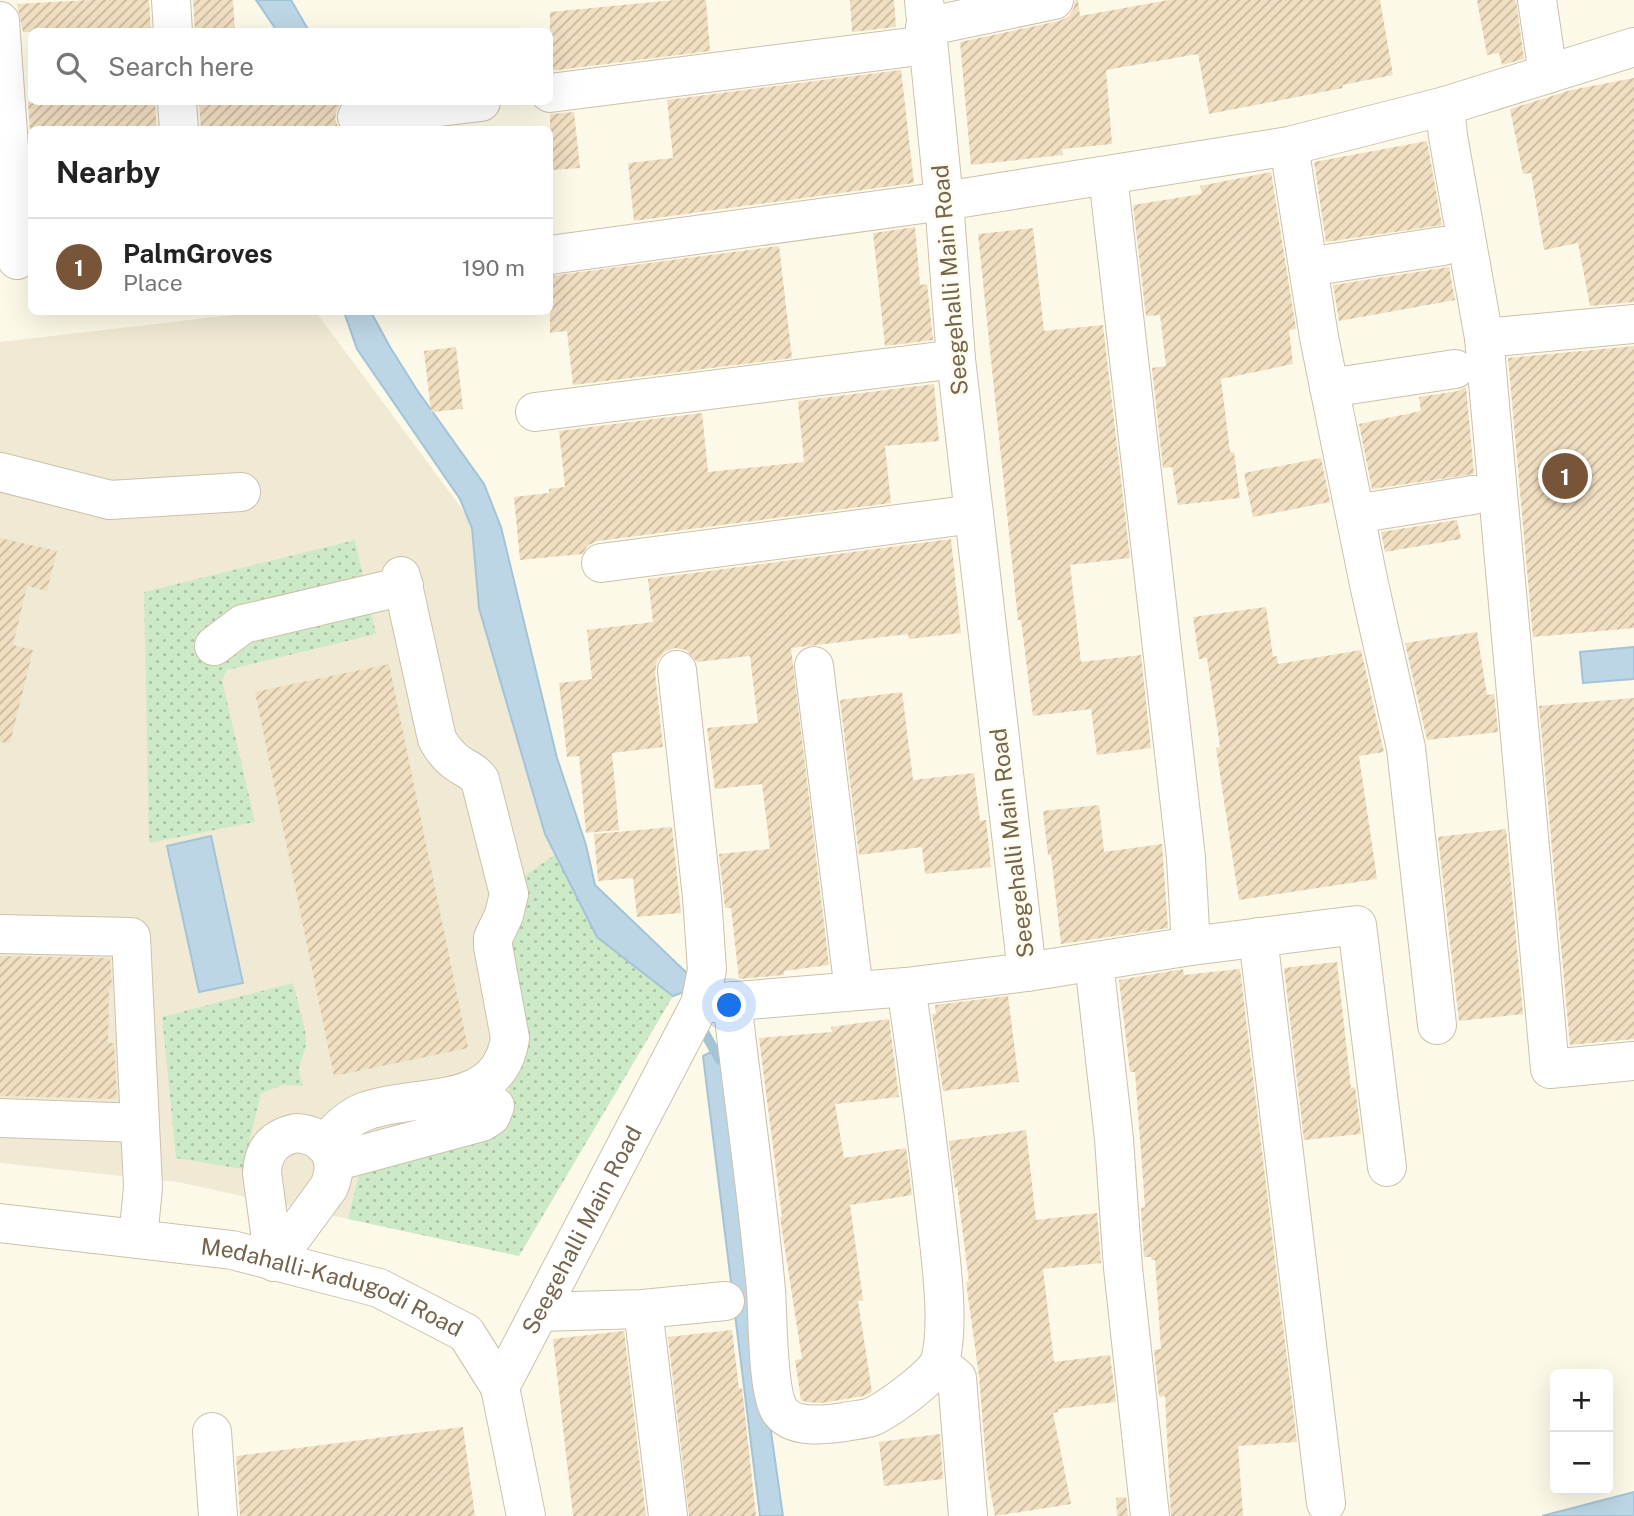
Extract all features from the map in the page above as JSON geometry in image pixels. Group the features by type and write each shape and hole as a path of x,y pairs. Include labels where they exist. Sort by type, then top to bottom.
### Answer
{"street":[{"path":"171,0 173,28"},
{"path":"553,92 1054,0"},
{"path":"1537,0 1548,74"},
{"path":"0,21 17,260"},
{"name":"Seegehalli Main Road","path":"500,1387 539,1312 716,1002 906,987 1027,972 956,359 944,201 925,24"},
{"path":"553,255 944,201 1289,146 1445,106 1634,47"},
{"path":"177,105 179,126"},
{"path":"357,117 456,105"},
{"path":"1445,106 1450,149 1484,338 1550,1069 1634,1061"},
{"path":"1289,146 1329,388 1406,748 1437,1025"},
{"path":"1108,176 1186,858 1191,946"},
{"path":"1308,267 1443,246"},
{"path":"1484,338 1634,324"},
{"path":"535,412 956,359"},
{"path":"1329,388 1455,369"},
{"path":"0,472 110,500 241,492"},
{"path":"1354,514 1473,495"},
{"path":"601,562 974,514"},
{"path":"214,646 243,625 402,581 437,739 449,756 476,773 480,779 507,883 507,904 493,938 510,1027 508,1053 499,1068 472,1091 368,1110 342,1125 329,1153"},
{"path":"814,666 854,991"},
{"path":"677,670 702,897 707,970 755,1189 773,1389 780,1411 800,1424 836,1423 870,1417 897,1402 939,1363 944,1323 942,1270 919,1072 906,987"},
{"path":"1027,972 1191,946 1357,925 1387,1167"},
{"path":"0,934 131,937 143,1187 138,1239"},
{"path":"1258,937 1326,1503"},
{"path":"1094,962 1150,1516"},
{"path":"329,1153 482,1122 492,1116 495,1106"},
{"path":"0,1118 140,1123"},
{"path":"308,1134 329,1153 334,1175 329,1187 274,1262 262,1173 267,1150 285,1135 308,1134"},
{"name":"Medahalli-Kadugodi Road","path":"0,1223 232,1251 379,1289 466,1333 500,1387 526,1516"},
{"path":"539,1312 643,1309 725,1301"},
{"path":"643,1309 668,1516"},
{"path":"939,1363 957,1378 968,1516"},
{"path":"212,1432 219,1516"}],"shaded area":[{"path":"233,315 318,315 465,513 472,528 479,608 545,834 597,937 673,996 519,1256 178,1182 0,1163 0,342"}],"green space":[{"path":"355,540 376,634 227,670 222,680 255,822 149,843 144,592"},
{"path":"556,854 597,937 673,996 519,1256 348,1219 362,1163 509,1099 509,1088 520,1071 527,1040 509,946 520,879"},
{"path":"293,983 306,1038 299,1072 304,1086 283,1085 261,1093 243,1169 176,1158 162,1017"}],"water":[{"path":"256,0 291,0 307,28 275,28"},
{"path":"345,315 373,315 417,390 484,484 501,527 557,758 586,845 595,885 690,976 695,988 673,996 597,937 545,834 479,608 472,528 460,499 357,349"},
{"path":"1634,647 1634,679 1583,683 1580,652"},
{"path":"211,836 243,983 199,992 167,846"},
{"path":"732,1041 768,1411 783,1516 760,1516 703,1056"},
{"path":"1634,1492 1634,1516 1542,1516"}],"building":[{"path":"149,0 151,28 28,28 28,32 23,32 17,4"},
{"path":"193,0 233,0 235,28 195,28"},
{"path":"675,0 706,0 710,51 553,71 553,28 550,28 550,12"},
{"path":"850,0 894,0 896,27 852,32"},
{"path":"1075,0 1078,0 1080,16 1169,0 1380,0 1393,75 1342,85 1343,88 1209,114 1198,54 1106,70 1112,144 1062,149 1063,155 971,165 960,42 1059,21 1069,16"},
{"path":"1477,0 1516,0 1524,59 1502,65 1499,53 1487,55"},
{"path":"901,70 914,183 634,221 628,163 673,158 667,100"},
{"path":"1634,78 1634,302 1590,306 1578,243 1544,250 1531,173 1523,174 1510,109 1571,90"},
{"path":"28,105 155,105 157,126 30,126"},
{"path":"199,105 340,105 335,119 338,126 201,126"},
{"path":"574,112 580,168 553,170 553,126 550,126 550,114"},
{"path":"1427,141 1442,225 1326,242 1314,162"},
{"path":"1271,172 1296,329 1289,330 1293,364 1221,379 1230,452 1234,452 1240,498 1178,505 1172,467 1163,468 1152,368 1166,366 1160,315 1146,316 1133,205 1202,194 1200,186"},
{"path":"915,227 920,285 927,284 933,340 885,346 873,233"},
{"path":"1033,228 1044,331 1103,325 1130,558 1070,565 1081,662 1141,655 1151,748 1097,755 1091,709 1033,716 1021,620 1018,620 978,234"},
{"path":"779,246 792,358 573,385 567,331 550,333 553,276"},
{"path":"1449,267 1455,300 1339,321 1333,285"},
{"path":"1634,346 1634,628 1533,637 1508,358"},
{"path":"456,347 463,409 431,412 424,351"},
{"path":"934,384 939,441 885,446 891,503 598,541 588,545 582,554 520,560 514,497 549,493 549,489 565,487 559,431 702,413 708,472 804,462 798,401"},
{"path":"1466,387 1474,474 1372,489 1359,424 1421,411 1419,397 1458,391"},
{"path":"1321,458 1330,502 1253,517 1244,473"},
{"path":"1457,520 1461,539 1385,552 1381,532"},
{"path":"0,538 57,551 47,591 27,586 13,645 33,650 10,743 0,742"},
{"path":"951,539 961,633 909,639 908,634 791,648 829,965 784,971 784,975 739,979 731,908 725,908 719,854 770,849 762,784 715,789 707,728 758,723 750,656 697,662 686,650 675,648 665,652 657,661 655,672 663,747 612,753 619,830 586,833 579,756 567,757 559,683 592,679 587,630 653,622 648,579"},
{"path":"1266,607 1273,657 1277,656 1278,664 1361,650 1384,752 1359,756 1377,879 1239,900 1216,748 1220,747 1207,658 1199,659 1193,617"},
{"path":"1477,632 1487,695 1494,694 1498,732 1427,740 1405,643"},
{"path":"389,664 468,1048 334,1076 255,692"},
{"path":"902,692 913,780 974,773 980,821 986,820 991,867 925,874 922,847 859,855 840,700"},
{"path":"1634,698 1634,1039 1570,1045 1539,706"},
{"path":"1099,805 1104,852 1162,844 1168,928 1061,944 1043,811"},
{"path":"672,827 681,913 637,917 633,878 598,881 594,834"},
{"path":"1506,829 1523,1014 1459,1021 1438,837"},
{"path":"0,956 110,958 112,988 109,987 108,1043 114,1043 117,1099 0,1096"},
{"path":"1337,962 1351,1088 1355,1087 1361,1134 1304,1140 1284,968"},
{"path":"1183,969 1184,975 1240,969 1297,1442 1238,1446 1243,1516 1171,1516 1165,1396 1159,1397 1154,1350 1161,1349 1155,1260 1144,1257 1141,1208 1145,1207 1135,1072 1130,1072 1119,980"},
{"path":"1008,996 1019,1082 943,1091 932,1014 936,1014 935,1005"},
{"path":"889,1019 899,1097 835,1104 844,1158 906,1148 912,1195 850,1205 863,1300 858,1301 872,1392 864,1396 821,1403 806,1402 801,1400 795,1360 802,1359 780,1217 759,1038 832,1032 831,1027"},
{"path":"1026,1130 1036,1220 1097,1213 1101,1263 1043,1269 1054,1362 1110,1355 1116,1402 1058,1409 1058,1412 1053,1413 1071,1504 995,1516 987,1473 979,1376 966,1282 969,1282 949,1141"},
{"path":"732,1330 739,1389 742,1388 756,1516 689,1516 668,1337"},
{"path":"624,1331 646,1516 573,1516 553,1339"},
{"path":"463,1427 475,1516 240,1516 236,1456"},
{"path":"940,1434 943,1479 884,1486 879,1442"},
{"path":"1126,1497 1128,1516 1117,1516 1116,1498"}],"waterway":[{"path":"699,1023 720,1060"}],"place":[{"name":"PalmGroves","path":"1565,476"}]}
